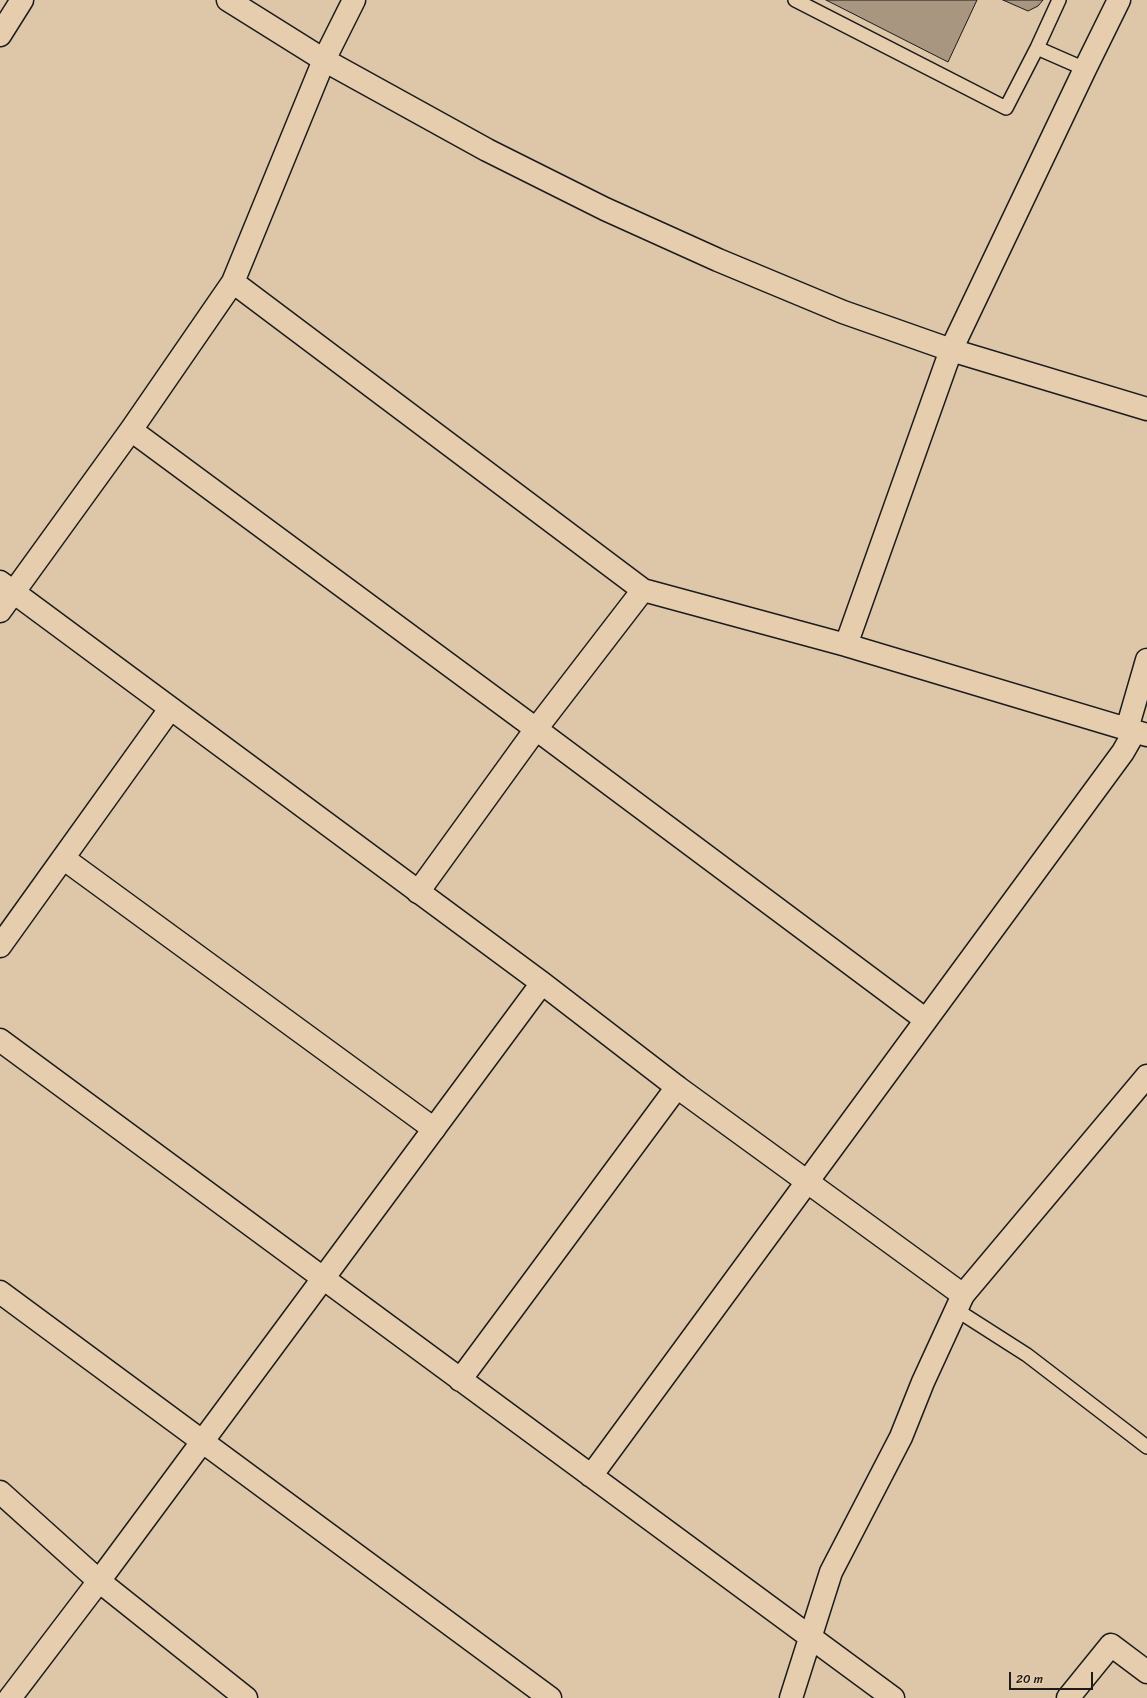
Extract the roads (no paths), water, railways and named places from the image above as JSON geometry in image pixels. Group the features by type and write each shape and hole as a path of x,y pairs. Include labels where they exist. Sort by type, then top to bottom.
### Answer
{"street":[{"path":"0,35 22,0"},
{"path":"228,0 324,60 488,150 605,209 718,260 843,312 950,350 1147,409"},
{"path":"0,611 7,588 131,430 233,282 324,60 354,0"},
{"path":"846,645 950,350 1119,0"},
{"path":"233,282 644,590 846,645 1136,732"},
{"path":"131,430 536,729 926,1020"},
{"path":"7,588 542,983 677,1087 808,1182 959,1302"},
{"path":"418,892 536,729 644,590"},
{"path":"591,1476 1123,752 1136,732 1147,660"},
{"path":"0,946 170,709"},
{"path":"63,858 434,1129"},
{"path":"10,1698 99,1581 542,983"},
{"path":"0,1040 892,1698"},
{"path":"791,1698 809,1637 831,1572 901,1437 959,1302 1147,1076"},
{"path":"460,1380 677,1087"},
{"path":"0,1292 550,1698"},
{"path":"0,1492 99,1581 246,1698"},
{"path":"1068,1698 1111,1644 1147,1672"}],"lane":[{"path":"795,0 1006,108 1037,48 1059,0"},
{"path":"1037,48 1085,69"},
{"path":"959,1302 1147,1447"}]}
